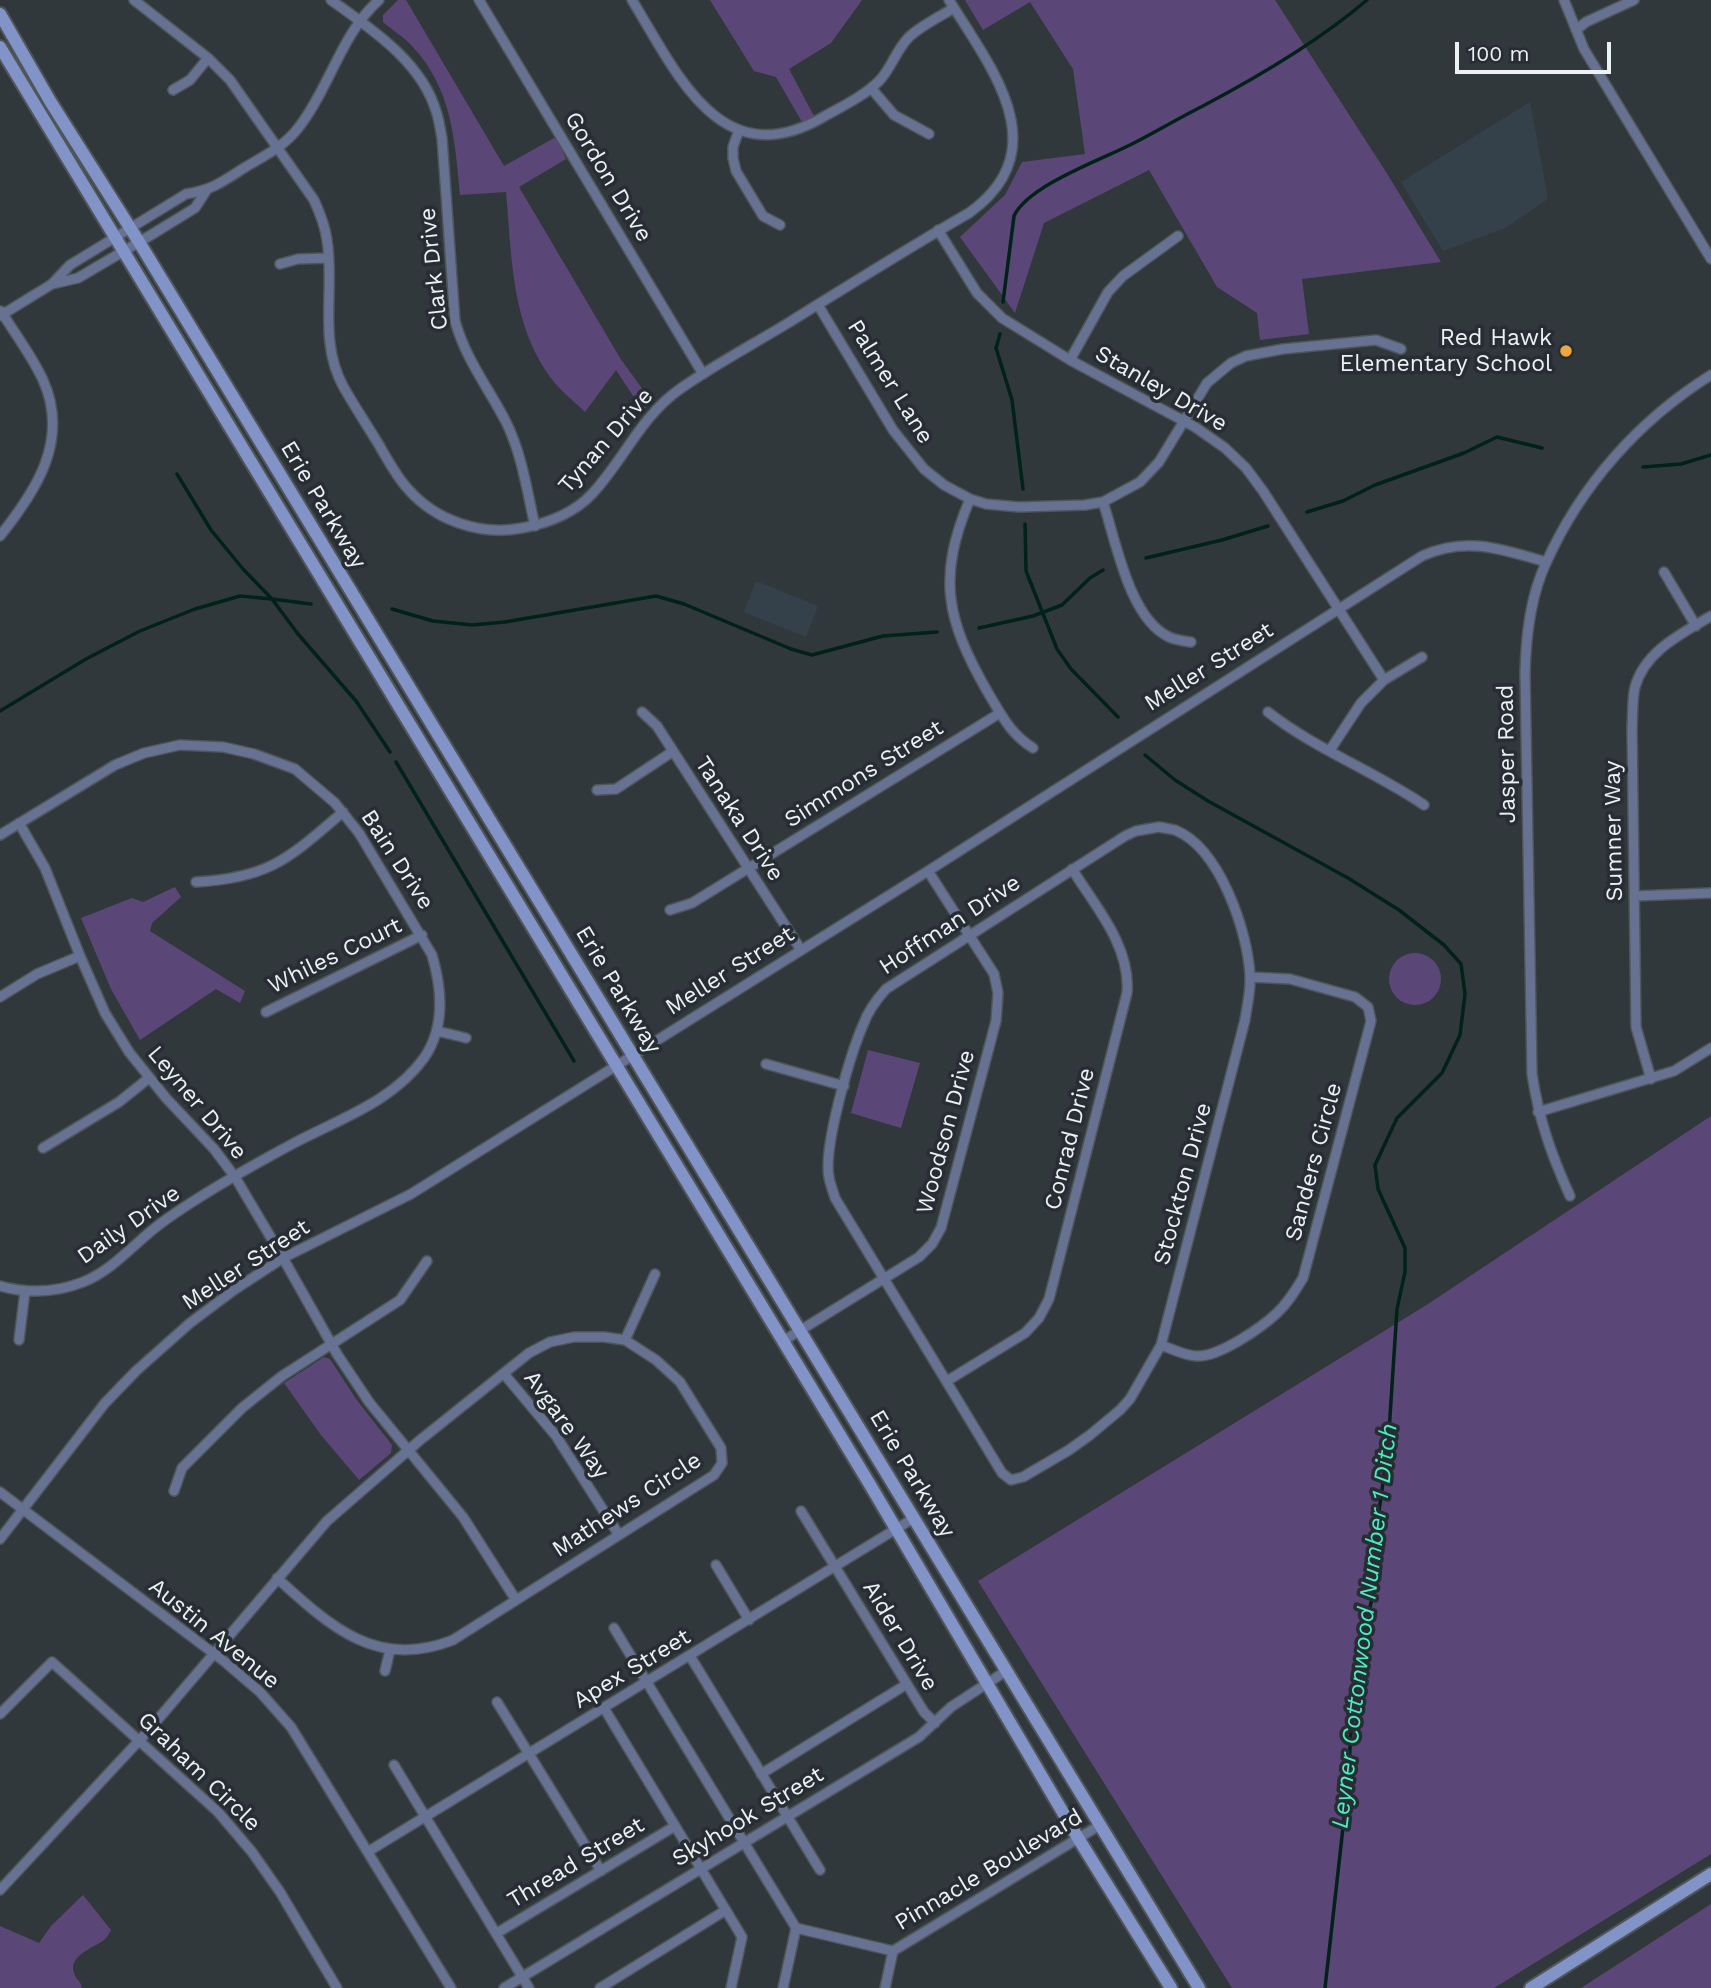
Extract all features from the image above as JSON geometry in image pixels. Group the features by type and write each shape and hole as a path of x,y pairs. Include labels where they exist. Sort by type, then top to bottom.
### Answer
{"main road":[{"name":"Erie Parkway","path":"0,14 50,101 139,242 1199,1988"},
{"name":"Erie Parkway","path":"0,47 1171,1988"},
{"path":"1531,1988 1711,1874"}],"street":[{"name":"Tynan Drive","path":"134,0 208,58 230,80 314,200 323,220 328,242 328,330 338,372 342,384 407,488 443,517 487,530 515,530 535,526 559,519 575,509 592,495 668,398 703,374 969,213 992,193 1004,175 1012,154 1014,132 1010,111 1003,90 951,4"},
{"name":"Clark Drive","path":"331,0 411,65 436,109 442,138 455,321 462,345 506,422 517,448 535,526"},
{"path":"52,284 70,265 186,194 206,191 279,147 298,129 339,54 379,0"},
{"name":"Gordon Drive","path":"479,0 703,374"},
{"path":"632,0 687,90 708,113 738,130 779,135 812,124 871,88 887,71 908,38 951,4"},
{"path":"1564,0 1584,49 1711,259"},
{"path":"1576,30 1586,22 1634,0"},
{"path":"173,90 190,80 208,58"},
{"path":"871,88 894,116 929,134"},
{"path":"738,130 733,147 736,171 763,216 780,225"},
{"path":"0,536 27,502 40,478 48,454 52,416 43,381 1,313 52,284 78,278 124,251 195,208 206,191"},
{"name":"Stanley Drive","path":"939,230 977,293 990,308 1016,328 1070,360 1184,421 1225,448 1246,468 1384,680"},
{"path":"1070,360 1108,292 1123,276 1178,236"},
{"path":"280,264 298,259 328,258"},
{"name":"Palmer Lane","path":"818,305 908,452 934,477 970,499 986,504 1019,507 1103,502 1140,482 1159,463 1207,383 1231,363 1246,356 1283,349 1376,340 1401,349"},
{"name":"Jasper Road","path":"1570,1196 1552,1156 1538,1112 1532,1074 1525,643 1546,562 1592,484 1621,448 1661,409 1711,375"},
{"path":"970,499 958,527 951,555 952,611 965,652 1000,713 1017,738 1033,748"},
{"path":"1103,502 1131,590 1140,608 1152,623 1169,637 1191,642"},
{"name":"Meller Street","path":"0,1539 105,1403 136,1371 190,1323 234,1290 284,1258 411,1194 928,871 1403,567 1439,548 1459,545 1498,548 1546,562"},
{"path":"1664,572 1696,626"},
{"name":"Sumner Way","path":"1651,1079 1636,1027 1632,727 1635,687 1647,661 1665,645 1711,616"},
{"path":"1330,750 1350,717 1384,680 1422,657"},
{"name":"Tanaka Drive","path":"642,712 657,726 801,950"},
{"path":"1268,712 1287,727 1402,790 1424,805"},
{"name":"Simmons Street","path":"670,910 691,903 1000,713"},
{"name":"Bain Drive","path":"19,823 115,765 144,753 180,745 223,747 281,762 318,786 343,812 359,833 422,935 438,974 440,993 437,1031 425,1056 409,1077 389,1094 234,1177"},
{"path":"597,790 616,789 672,752"},
{"path":"196,882 247,875 273,866 300,850 343,812"},
{"path":"0,835 19,823"},
{"name":"Leyner Drive","path":"19,823 45,868 105,1013 129,1052 214,1149 234,1177 284,1258 331,1344 369,1402 463,1517 516,1600"},
{"name":"Hoffman Drive","path":"1011,1480 1002,1473 835,1198 828,1176 828,1153 844,1086 862,1026 872,1006 886,989 969,934 1136,831 1159,827 1175,831 1191,840"},
{"name":"Stockton Drive","path":"1011,1480 1023,1477 1098,1430 1130,1399 1161,1345 1245,1020 1250,977 1236,909 1211,862 1191,840"},
{"name":"Conrad Drive","path":"947,1381 1025,1333 1039,1318 1049,1299 1127,993 1126,966 1119,945 1072,869"},
{"name":"Woodson Drive","path":"783,1341 919,1257 932,1244 941,1228 996,1021 998,993 993,974 928,871"},
{"path":"1635,896 1711,892"},
{"name":"Whiles Court","path":"267,1012 422,935"},
{"path":"0,997 37,974 80,956"},
{"name":"Sanders Circle","path":"1161,1345 1194,1356 1220,1351 1265,1323 1292,1297 1303,1279 1371,1021 1368,1007 1355,997 1290,979 1250,977"},
{"path":"437,1031 466,1038"},
{"path":"1538,1112 1674,1071 1711,1048"},
{"path":"766,1064 844,1086"},
{"path":"43,1148 119,1102 149,1078"},
{"name":"Daily Drive","path":"0,1286 45,1292 64,1289 87,1280 111,1265 164,1221 234,1177"},
{"path":"174,1491 182,1468 204,1443 242,1408 282,1376 378,1317 400,1300 427,1261"},
{"path":"625,1340 655,1274"},
{"path":"19,1340 25,1291"},
{"name":"Mathews Circle","path":"0,1889 141,1740 277,1578 327,1521 409,1450 529,1353 550,1342 574,1338 604,1337 625,1340 656,1360 680,1382 721,1448 722,1463 714,1475 453,1640 435,1647 390,1650 374,1647 338,1630 277,1578"},
{"name":"Avgare Way","path":"504,1374 556,1436 619,1535"},
{"name":"Austin Avenue","path":"0,1492 214,1653 260,1692 291,1727 451,1988"},
{"name":"Aider Drive","path":"801,1511 924,1712 935,1723"},
{"name":"Apex Street","path":"369,1851 914,1518"},
{"path":"716,1565 750,1620"},
{"path":"614,1628 796,1928 783,1988"},
{"path":"385,1671 390,1650"},
{"path":"690,1656 820,1870"},
{"name":"Graham Circle","path":"0,1714 52,1662 218,1812 252,1852 280,1892 335,1987"},
{"name":"Skyhook Street","path":"504,1988 919,1737 951,1707 1006,1671"},
{"path":"761,1773 907,1684"},
{"path":"497,1702 601,1871"},
{"path":"604,1708 742,1937 731,1988"},
{"path":"394,1765 529,1988"},
{"name":"Pinnacle Boulevard","path":"885,1988 893,1951 1100,1825"},
{"name":"Thread Street","path":"497,1933 675,1826"},
{"path":"600,1988 726,1910"},
{"path":"796,1928 893,1951"}],"shaded area":[{"path":"398,0 406,0 504,166 556,137 566,159 519,187 620,358 651,401 643,411 616,370 585,412 554,382 540,361 521,316 516,292 506,192 460,195 453,135 436,79 412,46 383,22 383,15"},
{"path":"710,0 862,0 831,43 789,69 814,116 802,122 776,77 754,71"},
{"path":"965,0 1275,0 1441,262 1302,279 1309,334 1260,340 1257,313 1217,287 1149,170 1044,223 1015,313 960,237 1005,195 1022,162 1085,154 1073,69 1030,2 983,30"},
{"path":"1530,102 1548,199 1505,228 1443,251 1401,182"},
{"path":"756,581 818,606 806,637 744,612"},
{"path":"175,887 181,897 152,923 150,931 245,991 240,1003 216,989 140,1040 111,989 81,918 132,898 143,902"},
{"path":"1415,953 1434,960 1441,979 1434,998 1415,1005 1396,998 1389,979 1396,960"},
{"path":"868,1050 920,1063 901,1128 851,1113"},
{"path":"1711,1116 1711,1854 1494,1988 1232,1988 978,1581 1428,1304"},
{"path":"324,1357 330,1359 356,1399 392,1445 391,1453 359,1480 321,1435 284,1383"},
{"path":"83,1895 111,1930 104,1940 75,1961 74,1973 82,1988 0,1988 0,1926 39,1943 51,1926"},
{"path":"1711,1904 1711,1988 1581,1988"}],"waterway":[{"name":"Leyner Cottonwood Number 1 Ditch","path":"1003,302 1014,216 1034,194 1266,71 1328,30 1367,0"},
{"name":"Leyner Cottonwood Number 1 Ditch","path":"1000,334 996,348 1012,400 1023,489"},
{"path":"1307,512 1343,501 1375,485 1464,453 1497,437 1542,448"},
{"path":"1643,467 1681,464 1711,455"},
{"path":"177,474 211,530 272,599 311,604"},
{"name":"Leyner Cottonwood Number 1 Ditch","path":"1025,524 1026,571 1057,649 1071,669 1118,717"},
{"path":"1146,558 1268,526"},
{"path":"979,628 1033,616 1062,605 1090,578 1103,570"},
{"path":"0,711 86,659 140,631 195,609 240,596 272,599 298,634 356,701 390,752"},
{"path":"392,609 433,621 472,625 505,622 656,596 684,604 791,649 812,655 883,636 937,632"},
{"name":"Leyner Cottonwood Number 1 Ditch","path":"1145,755 1175,780 1208,801 1348,878 1399,910 1444,945 1461,964 1465,994 1460,1035 1442,1073 1397,1118 1375,1165 1378,1189 1405,1248 1405,1272 1397,1309 1388,1447 1371,1568 1373,1595 1362,1638 1365,1652 1353,1695 1348,1783 1325,1988"},
{"path":"396,762 574,1061"}],"place":[{"name":"Red Hawk Elementary School","path":"1566,351"}]}
